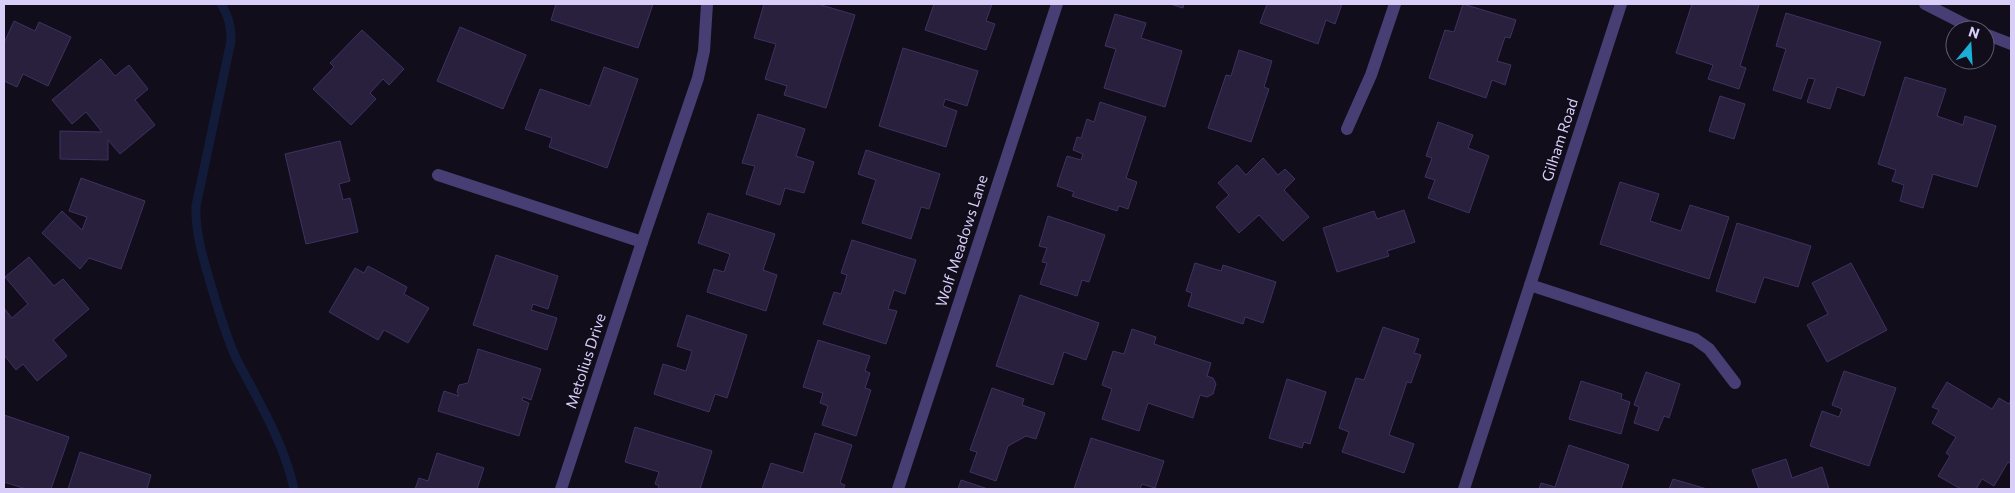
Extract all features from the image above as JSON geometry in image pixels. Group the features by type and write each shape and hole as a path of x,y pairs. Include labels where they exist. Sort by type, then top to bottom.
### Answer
{"street":[{"name":"Metolius Drive","path":"561,489 698,78 704,51 707,4"},
{"name":"Wolf Meadows Lane","path":"898,489 1057,4"},
{"path":"1346,129 1367,87 1395,4"},
{"name":"Gilham Road","path":"1464,489 1621,4"},
{"path":"1925,4 1956,20"},
{"path":"1995,38 2011,44"},
{"path":"438,175 642,242"},
{"path":"1530,285 1695,338 1709,349 1734,383"}],"building":[{"path":"556,4 653,4 638,48 551,20"},
{"path":"764,4 818,4 855,15 826,108 784,95 787,86 765,79 776,44 754,38"},
{"path":"934,4 992,4 986,21 995,24 986,50 925,30"},
{"path":"1170,4 1184,4 1183,8"},
{"path":"1267,4 1342,4 1335,24 1326,20 1318,44 1260,23"},
{"path":"1463,4 1516,20 1510,38 1505,37 1497,61 1511,65 1505,85 1492,80 1486,98 1429,78 1445,30 1454,32"},
{"path":"1692,4 1759,5 1740,66 1746,68 1739,89 1708,79 1713,65 1676,53"},
{"path":"1786,13 1881,42 1864,96 1837,87 1830,109 1807,102 1815,79 1808,78 1801,99 1773,90 1786,49 1776,46"},
{"path":"1115,14 1146,23 1141,38 1182,51 1165,107 1104,88 1116,49 1105,46"},
{"path":"14,21 35,31 39,22 71,37 48,86 23,74 17,87 4,81 4,43"},
{"path":"460,27 526,55 503,109 437,81"},
{"path":"362,30 404,69 389,85 383,79 370,93 376,99 351,125 313,89 334,67 330,63"},
{"path":"903,48 978,71 967,106 945,99 943,106 957,111 946,147 879,126"},
{"path":"1239,50 1272,61 1264,87 1269,89 1251,142 1208,128 1226,75 1231,76"},
{"path":"101,59 115,76 129,65 148,89 135,100 155,125 120,154 108,140 108,160 60,159 60,131 102,132 86,112 72,124 52,100"},
{"path":"604,67 638,79 607,168 549,147 552,138 525,129 540,89 590,106"},
{"path":"1905,77 1946,89 1937,116 1963,125 1965,116 1996,126 1977,187 1933,174 1923,208 1900,201 1904,185 1892,181 1896,170 1878,164"},
{"path":"1720,96 1745,104 1734,139 1709,131"},
{"path":"1100,102 1146,117 1126,178 1137,182 1128,209 1119,206 1117,211 1072,196 1074,192 1057,186 1067,156 1081,160 1083,154 1073,150 1077,137 1081,138 1087,119 1094,122"},
{"path":"758,114 805,129 796,156 814,162 804,193 785,188 780,205 746,194 755,166 742,163"},
{"path":"1438,122 1473,135 1468,148 1489,156 1469,213 1428,198 1435,180 1425,177 1432,158 1426,156"},
{"path":"340,141 350,181 339,184 343,200 350,198 358,232 306,244 285,154"},
{"path":"866,150 940,174 929,209 921,207 911,239 862,223 876,180 858,174"},
{"path":"1263,158 1278,175 1285,169 1295,179 1284,190 1309,217 1283,241 1259,215 1239,233 1216,207 1229,195 1218,183 1237,165 1246,175"},
{"path":"81,178 145,201 121,269 89,258 80,269 42,233 62,211 82,230 87,217 69,211"},
{"path":"1620,182 1659,194 1650,221 1681,231 1690,205 1729,217 1709,279 1600,244"},
{"path":"1404,210 1415,242 1387,251 1389,256 1337,272 1323,228 1374,211 1377,219"},
{"path":"708,213 775,234 763,270 777,275 766,311 707,292 714,269 724,272 730,254 698,243"},
{"path":"1048,216 1105,235 1089,282 1082,280 1077,296 1040,284 1047,263 1042,262 1047,248 1039,246"},
{"path":"1737,223 1811,246 1798,287 1764,277 1755,303 1716,291"},
{"path":"852,240 916,260 905,294 894,290 888,309 897,311 886,344 823,324 834,292 841,294 847,275 841,273"},
{"path":"496,255 558,276 548,309 533,304 531,310 557,318 547,350 473,325"},
{"path":"29,257 54,286 63,279 89,309 53,340 67,356 37,381 23,364 16,370 4,355 4,308 12,318 28,304 5,277"},
{"path":"1195,263 1221,271 1223,265 1276,282 1263,323 1245,317 1243,324 1188,306 1192,293 1186,291"},
{"path":"1851,263 1887,330 1827,362 1807,325 1828,314 1812,283"},
{"path":"368,266 407,287 404,294 429,308 408,343 384,330 378,340 329,312 355,268 364,273"},
{"path":"1020,295 1099,323 1086,360 1064,352 1053,385 996,366"},
{"path":"687,315 747,335 727,398 715,394 709,412 654,394 663,364 686,371 692,351 677,346"},
{"path":"1383,327 1419,339 1414,353 1421,355 1411,383 1407,382 1389,435 1414,444 1404,473 1342,452 1349,432 1339,428 1356,378 1364,380"},
{"path":"1132,329 1156,337 1154,344 1211,363 1207,376 1213,378 1216,384 1213,394 1207,397 1200,395 1193,418 1148,403 1139,431 1102,419 1112,389 1102,385 1113,351 1124,354"},
{"path":"818,340 870,356 865,371 870,373 865,388 871,390 856,436 822,425 828,406 820,403 823,393 803,387"},
{"path":"478,349 541,369 531,400 523,397 522,400 529,403 519,436 438,411 444,391 459,396 457,392 459,385 468,383"},
{"path":"1844,371 1896,388 1869,466 1810,446 1822,411 1839,417 1842,409 1832,405"},
{"path":"1646,372 1680,384 1669,418 1664,416 1658,431 1634,423 1639,407 1634,405"},
{"path":"1287,379 1326,392 1310,444 1304,442 1302,448 1269,438"},
{"path":"1581,381 1622,394 1621,399 1630,402 1621,434 1569,419"},
{"path":"1947,382 1992,409 1999,398 2009,404 2011,400 2011,464 2008,462 1994,486 1982,479 1976,489 1961,489 1938,476 1950,456 1946,453 1956,437 1932,423 1939,410 1932,407"},
{"path":"992,388 1024,399 1022,405 1045,413 1036,439 1026,436 1008,446 996,481 970,472 977,452 970,450"},
{"path":"4,415 69,437 51,489 26,489 4,482"},
{"path":"635,427 712,451 700,489 658,489 659,486 655,484 659,472 625,462"},
{"path":"815,433 852,445 840,483 845,485 843,489 762,489 771,463 803,473"},
{"path":"1091,438 1164,461 1155,488 1142,484 1140,489 1074,489"},
{"path":"1569,445 1629,465 1621,489 1539,489 1541,483 1555,487"},
{"path":"80,452 151,475 147,489 68,489"},
{"path":"437,453 484,468 477,489 415,489 419,478 428,481"},
{"path":"1786,459 1792,478 1822,467 1829,489 1759,489 1752,470"},
{"path":"1673,479 1707,489 1669,489"},
{"path":"961,480 988,489 958,489"}],"waterway":[{"path":"221,4 229,22 231,41 196,206 197,228 204,260 227,335 237,360 262,407 284,455 294,489"}]}
